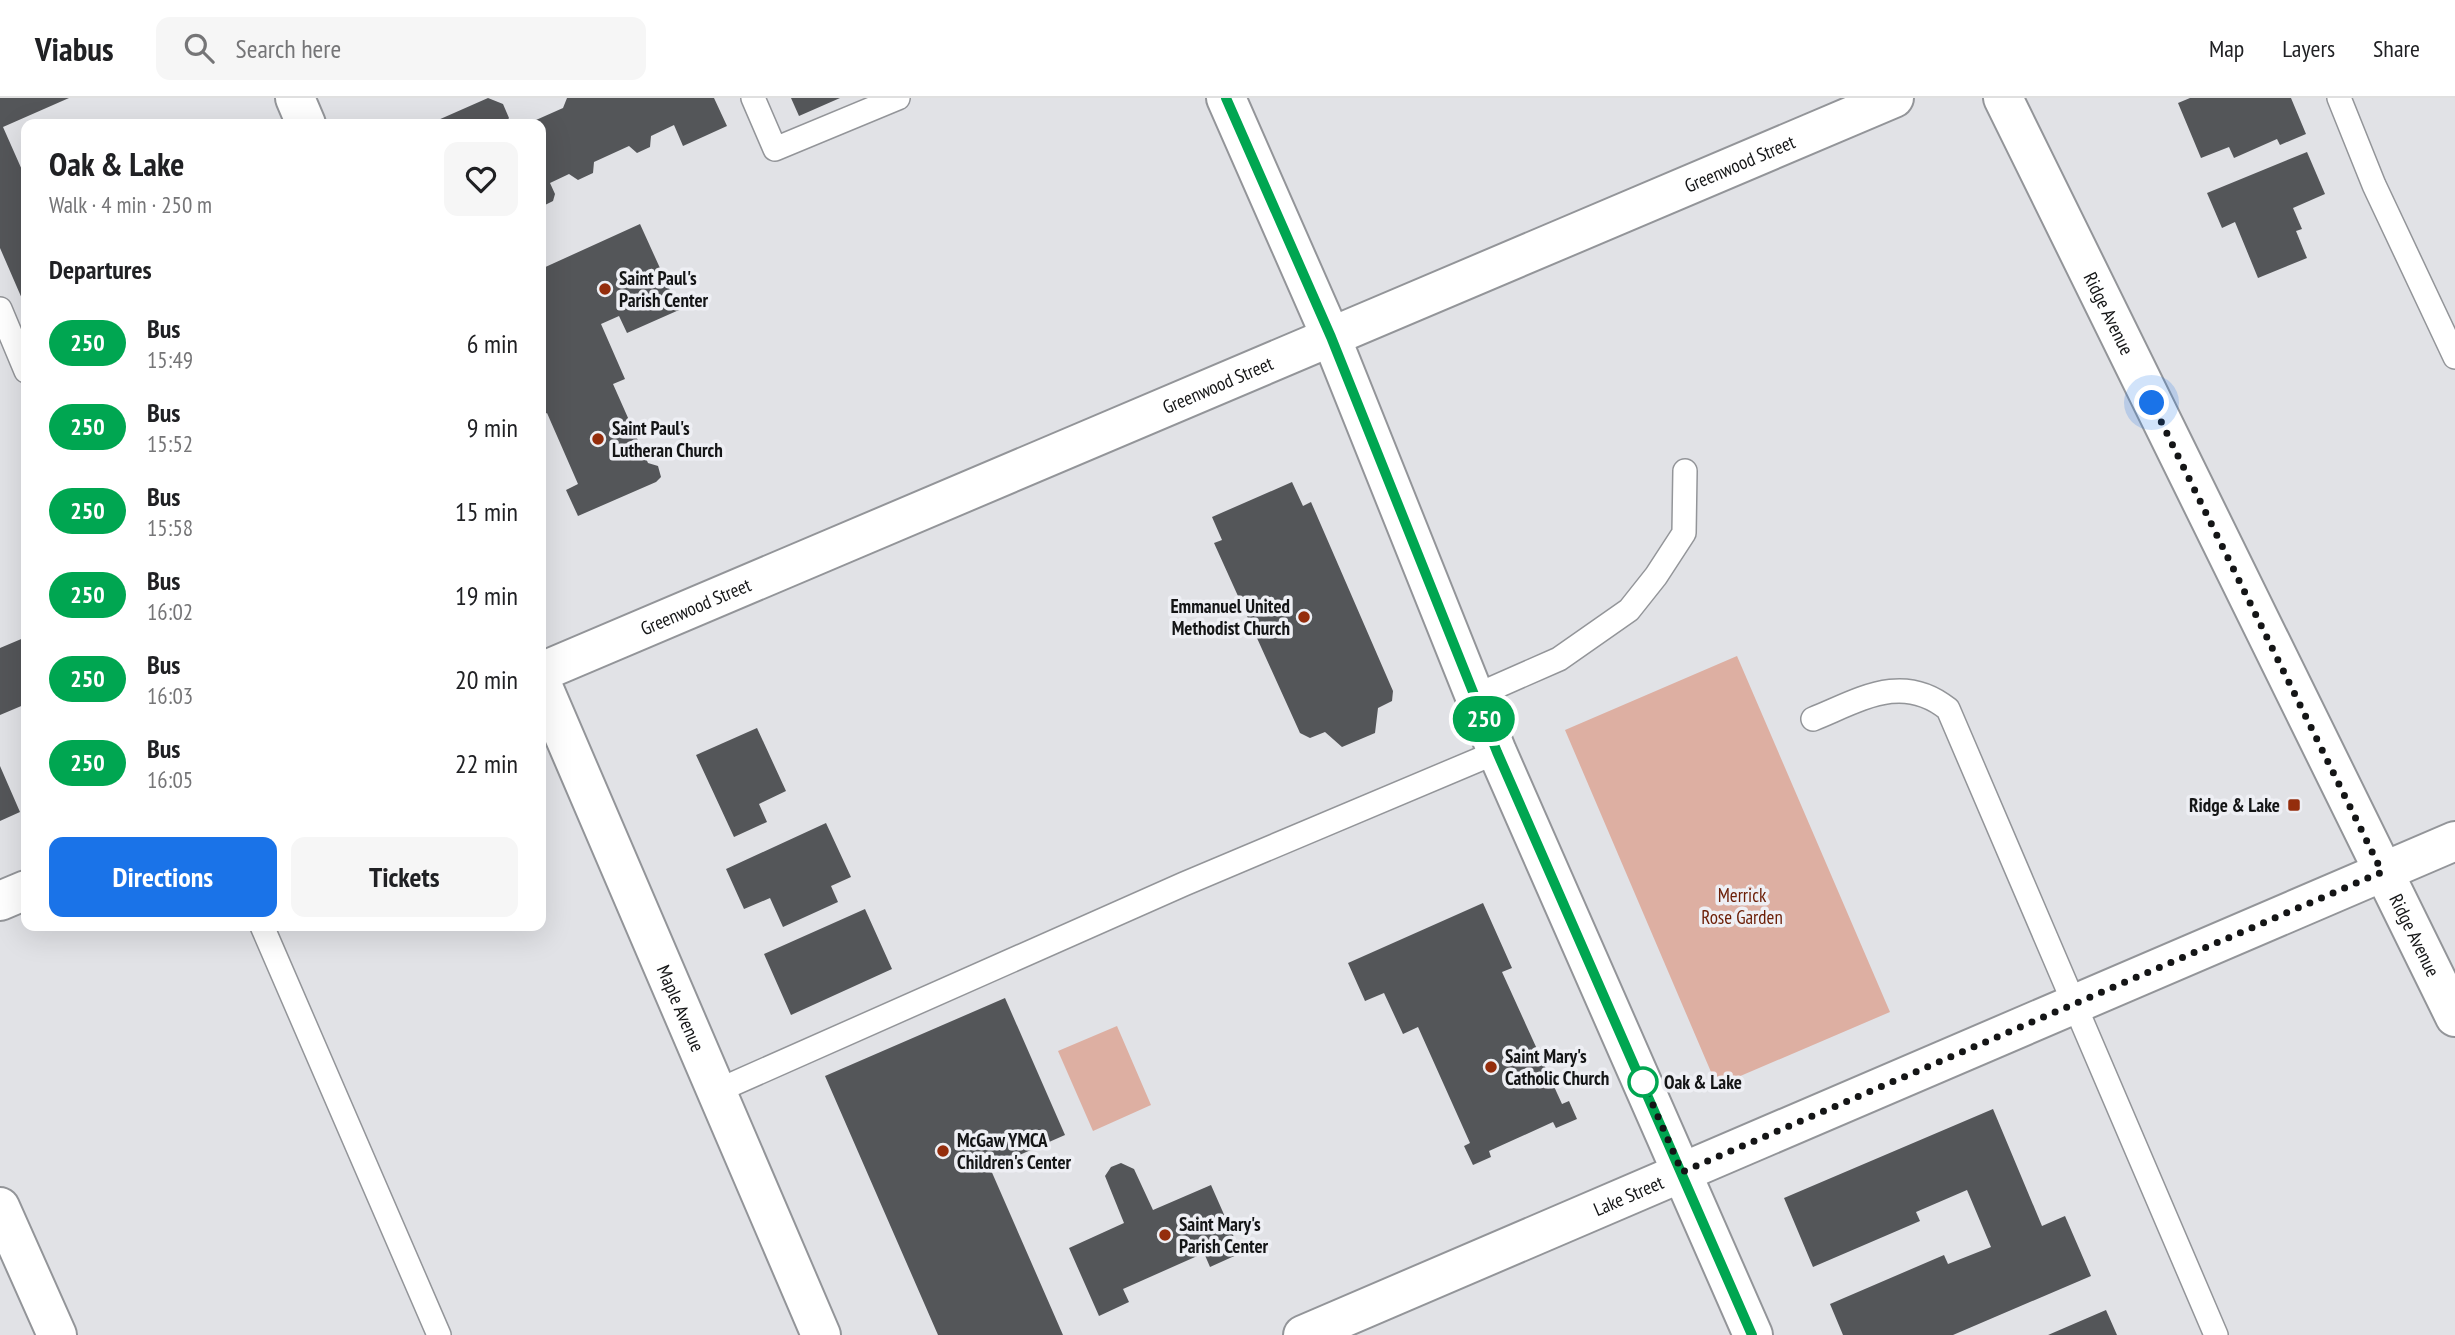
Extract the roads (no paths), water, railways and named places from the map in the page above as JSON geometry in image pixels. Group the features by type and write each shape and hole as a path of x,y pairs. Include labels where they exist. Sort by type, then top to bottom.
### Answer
{"street":[{"path":"295,98 304,119"},
{"path":"1226,98 1331,337 1497,752 1752,1335"},
{"name":"Greenwood Street","path":"546,670 1894,98"},
{"name":"Ridge Avenue","path":"2003,98 2455,1017"},
{"name":"Maple Avenue","path":"546,694 821,1335"},
{"name":"Lake Street","path":"1303,1335 2455,841"},
{"path":"0,901 21,892"},
{"path":"0,1207 57,1335"}],"lane":[{"path":"753,98 775,149 898,98"},
{"path":"2339,98 2374,185 2455,357"},
{"path":"0,309 21,359"},
{"path":"1475,696 1559,659 1629,610 1656,576 1684,533 1685,471"},
{"path":"1812,719 1886,690 1907,690 1926,695 1948,709 2216,1335"},
{"path":"718,1091 1171,890 1497,752"},
{"path":"264,931 439,1335"}],"place":[{"name":"Saint Paul's Parish Center","path":"605,289"},
{"name":"Saint Paul's Lutheran Church","path":"598,439"},
{"name":"Emmanuel United Methodist Church","path":"1304,617"},
{"name":"Ridge & Lake","path":"2294,805"},
{"name":"Saint Mary's Catholic Church","path":"1491,1067"},
{"name":"Oak & Lake","path":"1643,1082"},
{"name":"McGaw YMCA Children's Center","path":"943,1151"},
{"name":"Saint Mary's Parish Center","path":"1165,1235"}],"park label":[{"name":"Merrick Rose Garden","path":"1742,906"}]}
